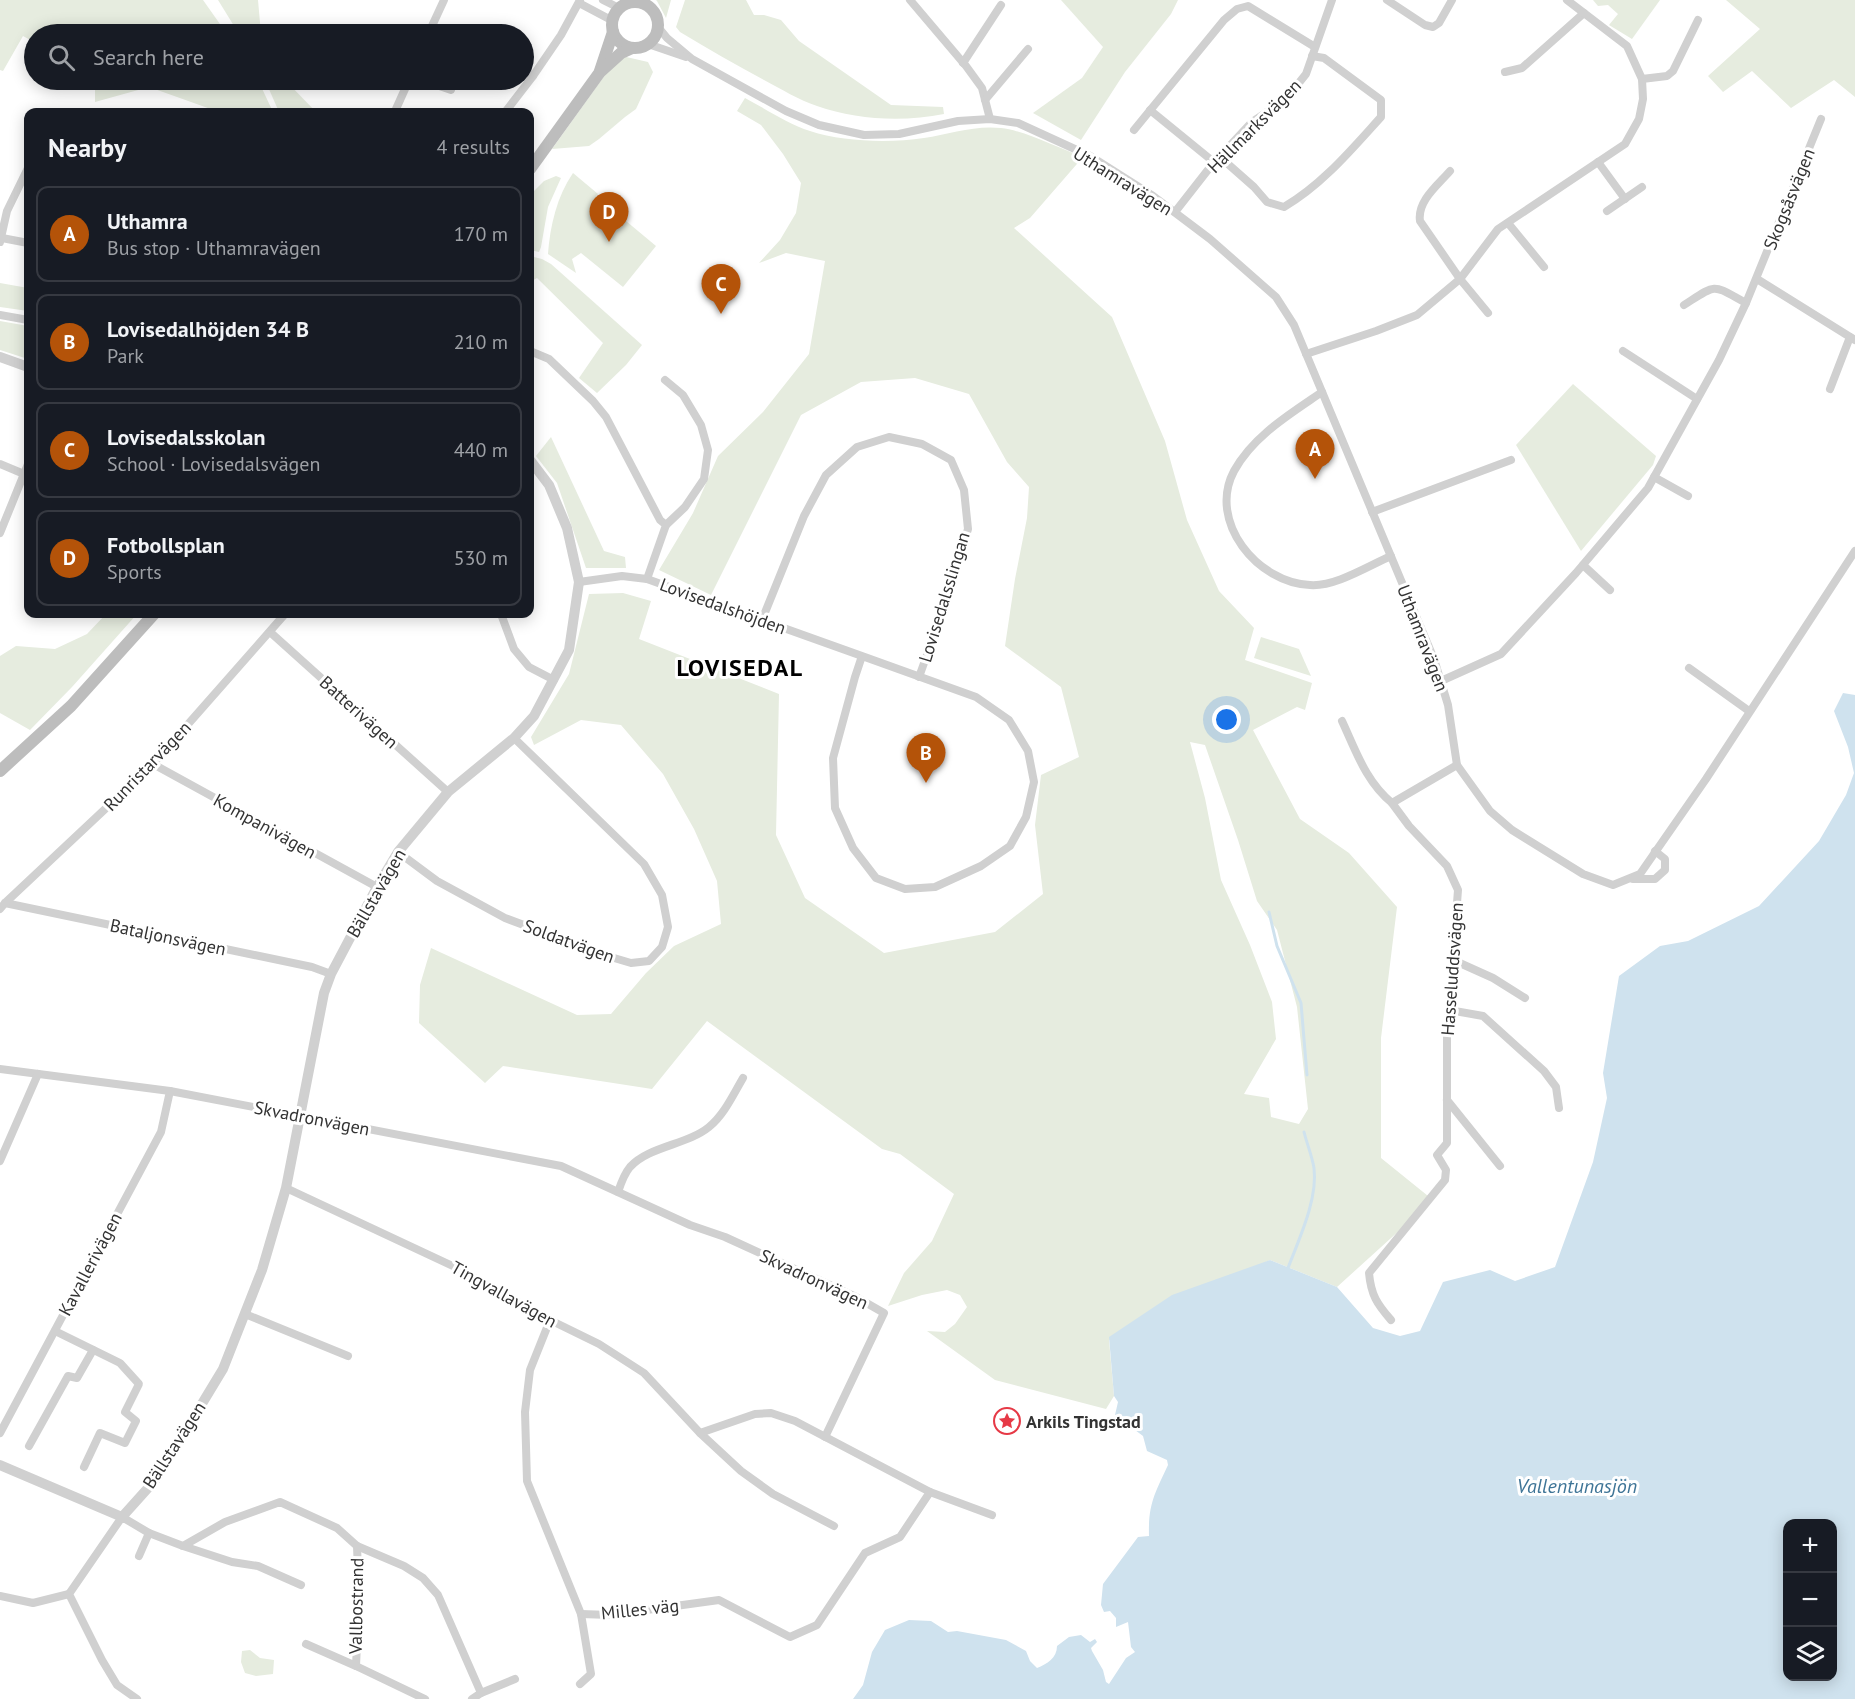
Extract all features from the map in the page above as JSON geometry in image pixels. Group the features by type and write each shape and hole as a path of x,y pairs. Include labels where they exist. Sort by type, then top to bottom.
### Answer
{"main road":[{"path":"534,163 600,72 621,53 648,44 656,34 657,16 652,5 627,3 615,14 600,72"},
{"path":"613,26 621,43 632,48"},
{"path":"0,771 71,706 150,618"}],"street":[{"path":"433,24 444,0"},
{"path":"603,0 627,3"},
{"path":"910,0 982,88 990,119"},
{"name":"Hällmarksvägen","path":"1175,212 1217,160 1252,122 1286,99 1306,74 1332,0"},
{"path":"1387,0 1425,25 1433,27 1439,23 1452,0"},
{"path":"1306,354 1417,315 1460,279 1498,229 1625,144 1639,119 1643,99 1642,79 1627,46 1567,0"},
{"path":"534,75 561,35 579,1 613,26"},
{"path":"963,63 1001,5"},
{"path":"1134,130 1224,20 1237,9 1248,6 1381,100 1381,117 1348,154 1301,196 1284,207 1267,202 1254,187 1150,111"},
{"path":"1505,72 1522,68 1584,13"},
{"path":"1642,79 1667,76 1673,71 1698,20"},
{"name":"Uthamravägen","path":"658,27 667,38 692,59 729,81 819,125 864,135 899,134 958,122 990,119 1017,123 1090,156 1153,196 1210,239 1276,297 1294,325 1434,659 1448,705 1457,765 1490,811 1512,830 1584,874 1613,885 1630,879 1655,879 1665,870 1665,859 1655,851"},
{"name":"Uthamravägen","path":"648,44 692,59"},
{"path":"986,100 1028,49"},
{"path":"396,108 405,90"},
{"path":"508,108 522,90"},
{"name":"Skogsåsvägen","path":"1441,681 1501,654 1648,488 1719,360 1746,303 1821,119"},
{"path":"1598,162 1624,199"},
{"path":"1450,171 1423,203 1419,212 1420,221 1460,279 1488,313"},
{"path":"24,175 4,209 1,240 24,243"},
{"path":"1607,211 1642,187"},
{"path":"1508,223 1544,267"},
{"path":"1757,279 1853,338 1830,389"},
{"path":"1684,305 1710,288 1716,287 1746,303"},
{"path":"0,315 24,319"},
{"path":"1623,351 1697,399"},
{"path":"534,353 549,359 593,401 606,417 660,520 666,525"},
{"path":"0,357 24,366"},
{"path":"647,579 666,525 685,507 704,479 708,450 701,425 683,395 665,380"},
{"path":"1322,392 1285,417 1248,450 1233,473 1226,500 1232,528 1246,552 1263,569 1285,580 1311,586 1335,581 1391,556"},
{"name":"Lovisedalsslingan","path":"762,620 804,516 826,475 857,447 889,437 921,444 951,460 964,490 968,529 945,605 919,676"},
{"path":"1372,512 1511,460"},
{"path":"0,464 24,474 0,533"},
{"name":"Bällstavägen","path":"122,1517 157,1478 224,1369 262,1270 286,1188 324,993 331,974 398,852 448,792 514,738 534,716 569,650 579,582 567,528 549,485 534,465"},
{"path":"1654,477 1688,496"},
{"path":"1630,879 1640,874 1706,779 1855,550"},
{"path":"1582,565 1611,590"},
{"name":"Lovisedalshöjden","path":"579,582 622,576 647,579 919,676 976,697 1009,720 1028,751 1034,782 1026,817 1010,846 981,866 935,887 905,889 876,878 853,848 835,808 833,758 862,656"},
{"name":"Runristarvägen","path":"2,906 153,764 282,618"},
{"path":"502,618 514,649 529,668 554,680"},
{"name":"Batterivägen","path":"270,632 448,792"},
{"path":"1689,668 1749,711"},
{"name":"Hasseluddsvägen","path":"1342,721 1366,773 1379,792 1392,803 1409,826 1447,866 1458,890 1447,1034 1448,1143 1437,1155 1446,1170 1445,1180 1369,1273 1370,1287 1377,1304 1391,1320"},
{"name":"Soldatvägen","path":"398,852 437,881 505,918 604,955 631,963 649,961 662,947 668,927 662,895 644,864 514,738"},
{"name":"Kompanivägen","path":"153,764 377,887"},
{"path":"1392,803 1457,765"},
{"name":"Bataljonsvägen","path":"2,906 312,967 331,974"},
{"path":"1452,960 1493,978 1525,998"},
{"path":"1449,1010 1483,1016 1544,1071 1556,1087 1559,1108"},
{"name":"Skvadronvägen","path":"0,1069 170,1091 561,1166 690,1225 725,1237 856,1297 885,1313 825,1437"},
{"path":"0,1161 38,1074"},
{"path":"618,1192 632,1165 652,1153 693,1137 720,1117 743,1078"},
{"name":"Kavallerivägen","path":"0,1433 161,1132 170,1091"},
{"path":"1447,1100 1500,1166"},
{"name":"Tingvallavägen","path":"286,1188 457,1268 550,1320 599,1344 644,1373 700,1433 741,1471 773,1494 834,1526"},
{"path":"245,1314 348,1356"},
{"name":"Milles väg","path":"550,1320 530,1370 525,1412 527,1481 581,1614 610,1615 719,1600 790,1637 817,1625 865,1553 900,1537 930,1492"},
{"path":"55,1330 120,1363 139,1384 125,1412 136,1421 125,1443 100,1433 84,1467"},
{"path":"29,1446 68,1376 77,1378 93,1350"},
{"path":"700,1433 755,1414 771,1413 795,1421 930,1492 992,1515"},
{"path":"0,1465 122,1517 149,1533 232,1562 258,1566 301,1584"},
{"name":"Vallbostrand","path":"183,1546 225,1522 280,1502 337,1528 357,1546 404,1566 423,1578 438,1595 481,1693"},
{"path":"0,1596 33,1603 69,1594 122,1517"},
{"path":"139,1556 149,1533"},
{"name":"Vallbostrand","path":"356,1666 357,1546"},
{"path":"69,1594 117,1685 137,1699"},
{"path":"580,1684 591,1674 581,1614"},
{"name":"Vallbostrand","path":"306,1644 424,1699"},
{"path":"472,1699 515,1679"}],"shaded area":[{"path":"0,0 203,0 220,24 24,24 24,37 3,71 0,70"},
{"path":"218,0 258,0 260,24 233,24"},
{"path":"671,0 666,18 657,1"},
{"path":"685,0 746,0 754,15 764,15 781,20 799,41 891,105 943,107 944,114 897,119 864,117 832,111 804,101 680,32 676,27"},
{"path":"1061,0 1178,0 1171,14 1125,72 1081,140 1033,113 1082,78 1103,47"},
{"path":"1593,0 1660,0 1632,39 1609,25 1618,14 1608,5 1598,6"},
{"path":"1726,0 1855,0 1855,97 1834,80 1791,108 1752,71 1723,92 1708,76 1760,29"},
{"path":"622,56 648,62 653,72 636,109 589,146 552,149 615,61"},
{"path":"95,90 138,90 95,102"},
{"path":"157,90 263,90 271,108 208,108"},
{"path":"269,90 295,90 312,108 277,108"},
{"path":"745,98 810,131 837,137 882,141 911,140 991,127 1010,129 1083,157 1030,218 1014,228 1112,317 1165,441 1187,520 1219,591 1254,628 1245,660 1312,683 1305,710 1297,707 1253,730 1300,819 1349,853 1397,907 1381,1038 1381,1158 1433,1200 1337,1287 1270,1260 1109,1340 1114,1396 1106,1409 995,1380 927,1331 945,1332 955,1324 967,1307 960,1295 947,1290 888,1306 904,1273 932,1241 954,1194 900,1154 882,1149 707,1021 652,1089 503,1066 485,1083 419,1023 420,985 431,948 577,1015 611,1014 646,973 674,946 721,924 717,881 694,829 663,774 621,725 581,720 534,745 531,737 569,674 589,594 623,593 651,601 639,639 779,694 776,835 805,898 884,953 995,932 1043,894 1035,825 1041,775 1079,757 1061,687 1005,646 1027,518 1029,487 1007,462 969,394 915,378 861,382 801,415 711,595 659,570 693,513 718,456 763,412 809,354 825,261 786,253 759,263 780,240 796,213 801,183 761,125 737,111","holes":["1190,742 1205,745 1257,901 1277,930 1297,1007 1308,1109 1299,1124 1271,1117 1269,1098 1244,1094 1276,1039 1272,1002 1221,880 1205,798"]},
{"path":"573,173 598,194 596,196 656,246 623,287 581,253 572,259 576,273 548,254 555,212"},
{"path":"556,176 561,178 548,207 539,252 534,251 534,191 544,181"},
{"path":"534,257 551,264 642,345 626,365 597,393 579,378 603,343 537,278 534,280"},
{"path":"0,283 24,287 24,310 0,307"},
{"path":"0,321 24,325 24,358 0,350"},
{"path":"1573,384 1656,456 1653,465 1581,551 1516,445"},
{"path":"551,437 604,551 625,557 626,568 586,568 557,483 536,456"},
{"path":"102,618 133,618 30,730 0,713 0,656 16,646 55,649 87,634"},
{"path":"1261,637 1299,649 1311,676 1254,658"},
{"path":"250,1650 260,1658 274,1660 273,1674 256,1676 245,1673 241,1662 242,1651"}],"water":[{"name":"Vallentunasjön","path":"1843,693 1855,695 1855,1699 853,1699 863,1685 872,1652 885,1630 909,1620 931,1621 948,1632 957,1631 1006,1640 1026,1651 1030,1661 1037,1668 1051,1660 1057,1646 1069,1637 1081,1635 1090,1642 1095,1639 1097,1642 1091,1648 1109,1684 1126,1658 1135,1652 1131,1647 1128,1622 1116,1627 1116,1618 1110,1611 1104,1612 1101,1605 1103,1584 1138,1537 1149,1536 1151,1507 1168,1465 1167,1460 1147,1451 1143,1436 1115,1415 1118,1402 1114,1396 1109,1337 1172,1295 1270,1260 1337,1287 1373,1328 1400,1336 1420,1331 1443,1282 1490,1270 1515,1281 1555,1267 1593,1162 1607,1098 1603,1073 1619,976 1660,946 1688,941 1759,906 1819,841 1846,795 1854,773 1848,747 1834,711"}],"waterway":[{"path":"1269,912 1277,946 1301,1003 1307,1075"},
{"path":"1288,1268 1307,1219 1313,1193 1314,1168 1304,1132"}],"place":[{"name":"Fotbollsplan","path":"609,242"},
{"name":"Lovisedalsskolan","path":"721,314"},
{"name":"Uthamra","path":"1315,479"},
{"name":"Lovisedalhöjden 34 B","path":"926,783"},
{"name":"Arkils Tingstad","path":"1007,1421"}],"district":[{"name":"LOVISEDAL","path":"740,667"}]}
